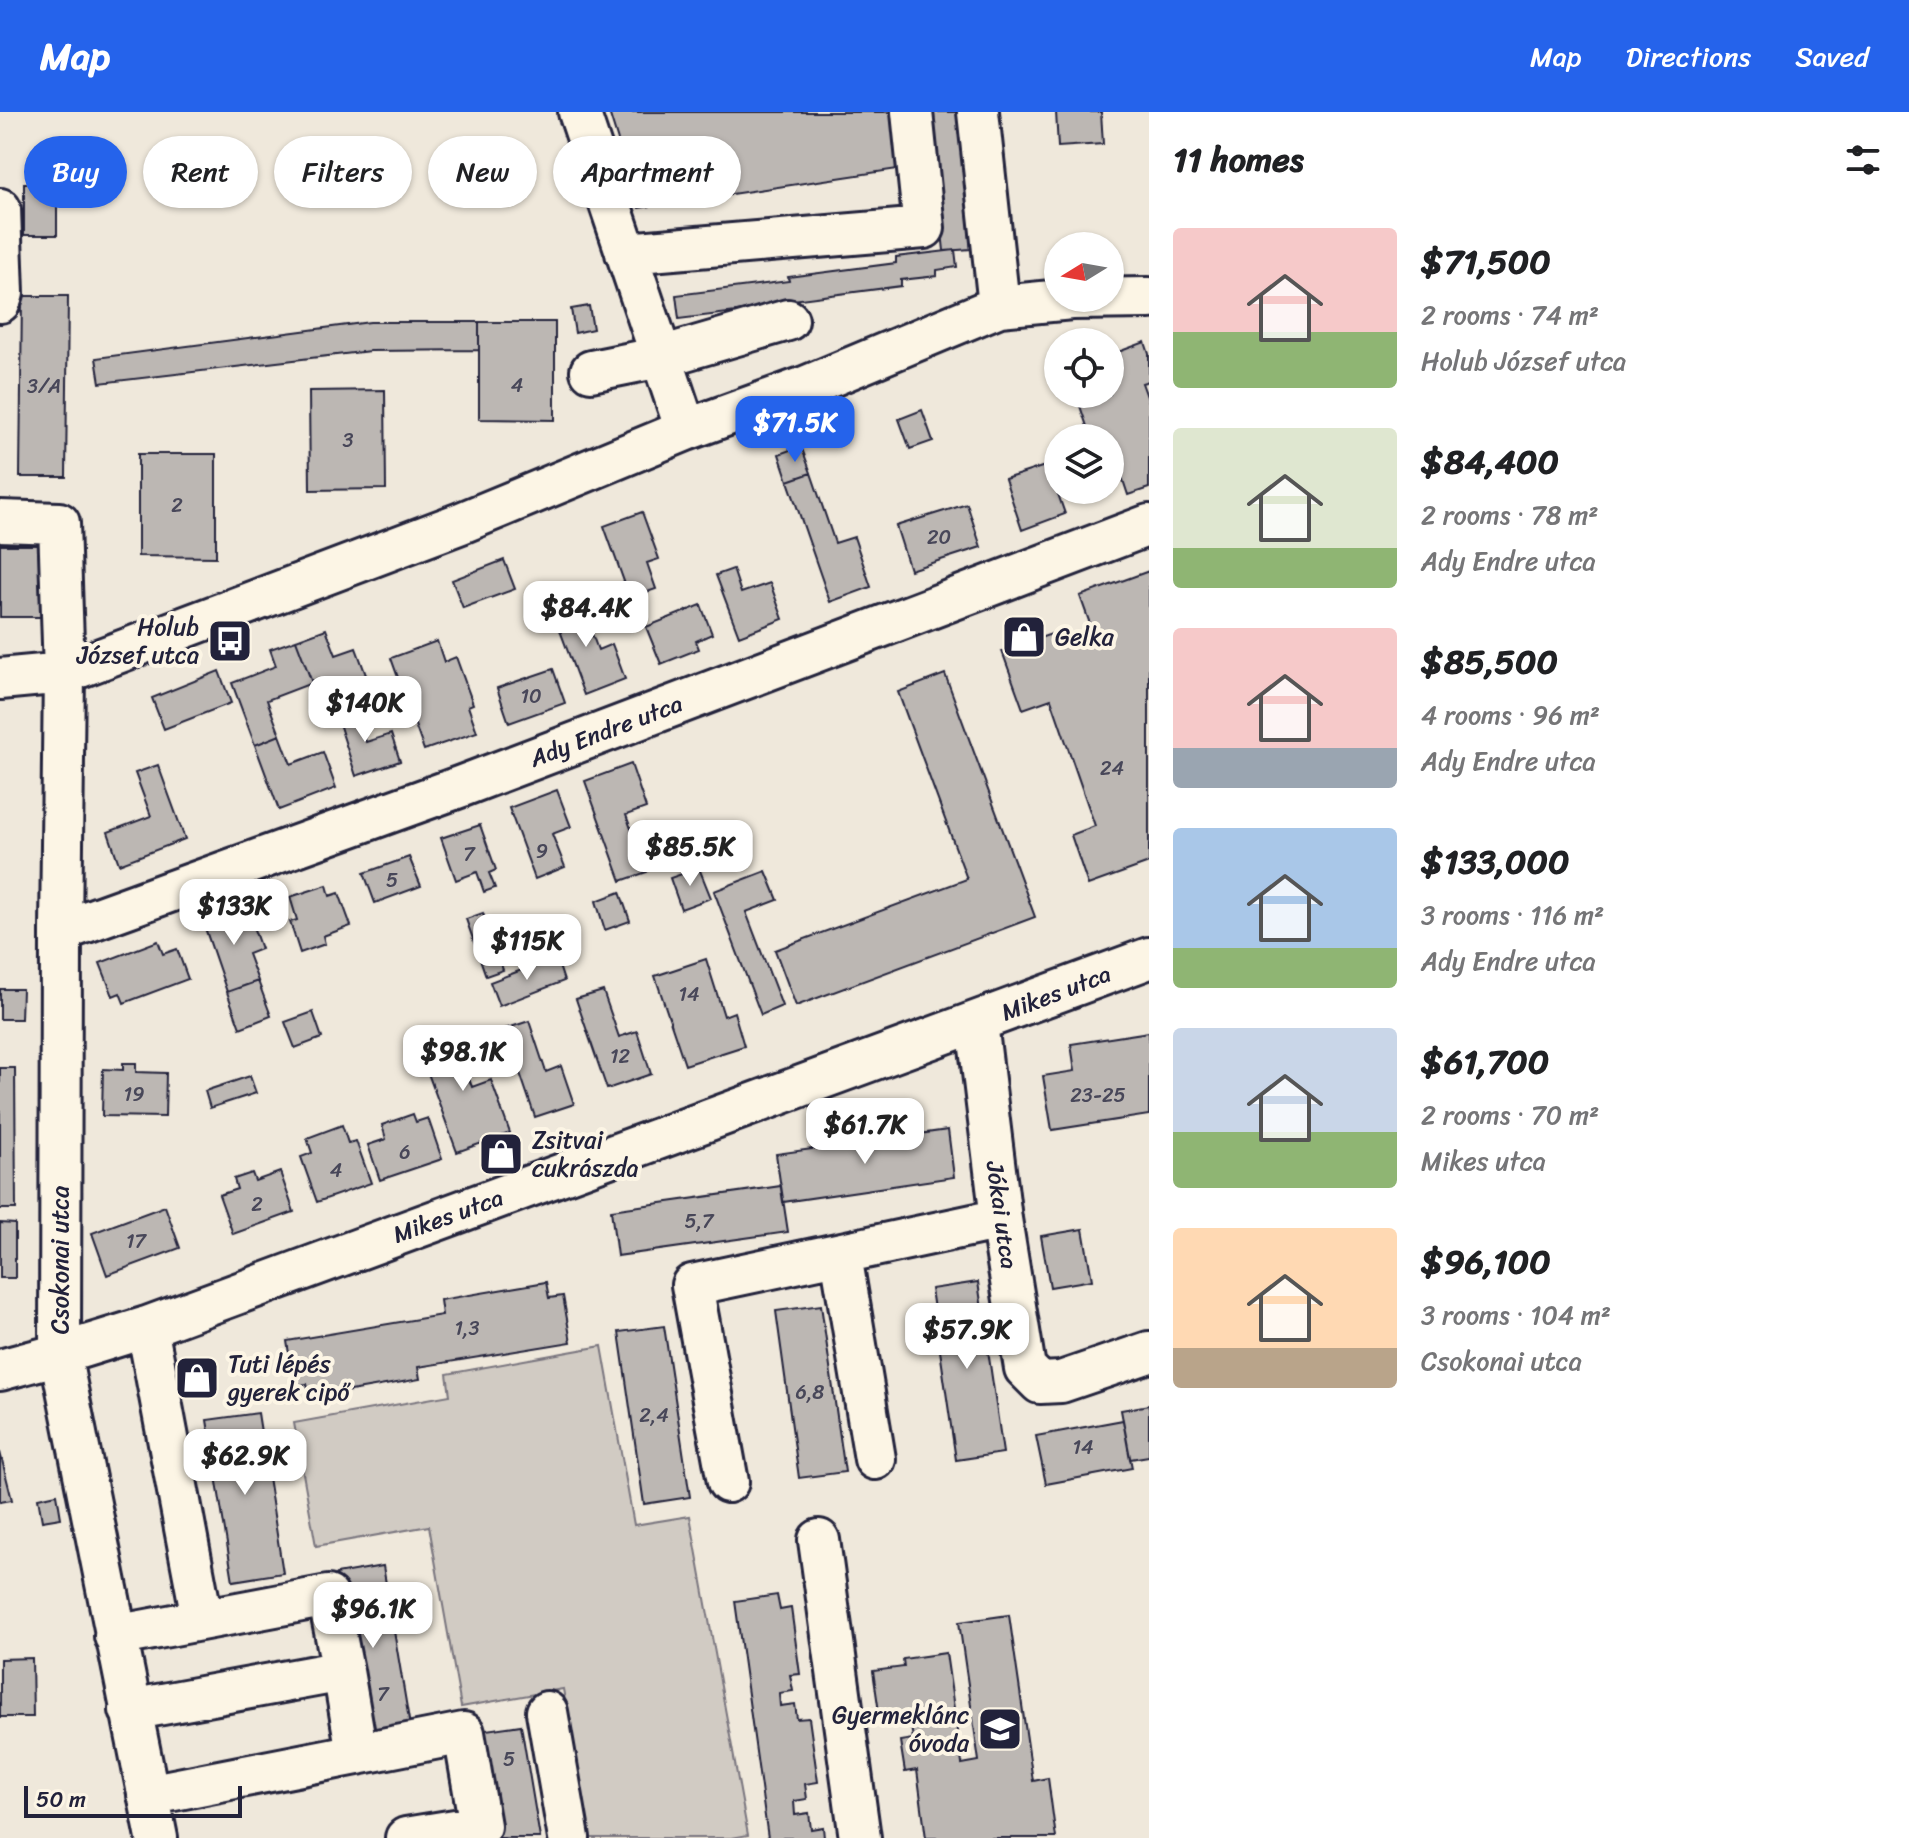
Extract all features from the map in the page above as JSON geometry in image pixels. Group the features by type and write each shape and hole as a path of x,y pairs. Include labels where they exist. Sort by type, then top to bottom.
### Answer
{"street":[{"path":"579,112 686,430"},
{"path":"626,253 924,228 912,112"},
{"path":"978,112 999,306"},
{"path":"0,209 3,293 0,302"},
{"path":"0,679 64,673 461,523 686,430 805,387 999,306 1072,299 1149,298"},
{"path":"591,371 661,357 788,320"},
{"name":"Csokonai utca","path":"0,521 59,523 64,673 60,1354 157,1838"},
{"name":"Ady Endre utca","path":"61,931 462,786 1149,525"},
{"name":"Mikes utca","path":"0,1370 147,1327 1149,958"},
{"name":"Jókai utca","path":"977,1023 1001,1219 1025,1368 1040,1383 1061,1382 1149,1352"},
{"path":"728,1482 692,1285 1001,1219"},
{"path":"841,1255 875,1459"},
{"path":"147,1327 202,1618"},
{"name":"Mikes utca","path":"0,1346 60,1354"},
{"path":"819,1540 860,1838"},
{"path":"115,1636 328,1596 357,1753"},
{"path":"130,1710 343,1671"},
{"path":"547,1712 569,1838"},
{"path":"148,1795 464,1733 480,1826 406,1838"}],"shaded area":[{"path":"602,1346 634,1525 690,1516 748,1835 732,1838 590,1838 563,1689 461,1707 429,1526 316,1546 294,1423 450,1395 447,1374"}],"building":[{"path":"609,112 905,112 911,167 741,193 741,136 616,136"},
{"path":"930,112 958,112 971,249 944,251"},
{"path":"1056,112 1101,112 1103,144 1058,147"},
{"path":"24,208 57,208 57,235 24,235"},
{"path":"955,250 957,267 937,270 937,276 901,280 901,286 792,300 793,305 679,319 676,295 789,281 788,277 896,263 896,257"},
{"path":"22,296 68,296 66,477 20,477"},
{"path":"589,306 593,329 575,333 571,309"},
{"path":"370,322 479,322 479,350 370,351 100,383 96,358"},
{"path":"479,322 555,322 555,420 479,419"},
{"path":"1145,342 1149,354 1149,381 1142,383 1149,402 1149,488 1128,495 1124,483 1124,424 1086,424 1081,408 1124,408 1124,350"},
{"path":"385,390 386,489 310,490 309,391"},
{"path":"922,410 933,441 910,449 899,419"},
{"path":"801,446 811,473 788,481 779,454"},
{"path":"138,454 216,454 216,557 138,556"},
{"path":"1044,466 1044,504 1062,504 1065,514 1022,530 1005,479"},
{"path":"811,473 835,543 854,537 871,587 830,602 788,481"},
{"path":"967,504 981,547 910,570 896,526"},
{"path":"642,512 659,559 647,563 656,589 630,598 604,526"},
{"path":"0,545 44,545 43,617 0,617"},
{"path":"504,560 515,589 463,608 452,580"},
{"path":"733,569 741,593 770,583 783,619 739,636 716,575"},
{"path":"1149,571 1149,863 1088,885 1071,835 1095,826 1051,699 1023,709 1002,651 1063,630 1068,645 1094,635 1080,596"},
{"path":"578,596 598,650 612,644 625,679 584,695 551,606"},
{"path":"701,605 712,634 696,641 699,649 661,664 646,627"},
{"path":"326,629 336,655 356,648 366,675 316,693 296,640"},
{"path":"296,640 312,683 267,700 280,735 255,745 232,683 276,666 270,649"},
{"path":"437,641 444,662 456,657 473,704 468,706 477,732 424,750 391,658"},
{"path":"553,669 565,703 509,723 497,688"},
{"path":"219,671 231,703 164,729 152,698"},
{"path":"945,674 1035,917 796,1006 775,950 967,879 898,692"},
{"path":"354,705 366,742 391,734 400,761 356,776 335,711"},
{"path":"280,735 291,764 323,752 336,788 279,810 255,745"},
{"path":"631,764 646,808 626,815 647,872 621,881 585,781"},
{"path":"158,765 185,839 119,864 108,832 151,816 135,773"},
{"path":"557,790 571,827 552,834 565,867 535,879 509,808"},
{"path":"480,825 496,870 489,873 495,888 484,892 477,872 456,880 441,838"},
{"path":"409,857 421,886 375,903 364,873"},
{"path":"699,868 711,898 681,909 670,878"},
{"path":"766,871 778,900 746,912 782,1006 761,1015 714,891"},
{"path":"327,885 330,896 339,893 351,926 323,936 325,944 300,953 290,922 297,920 290,897"},
{"path":"620,892 630,921 605,930 596,901"},
{"path":"246,907 261,949 248,954 258,981 227,992 203,922"},
{"path":"483,913 503,970 486,976 466,919"},
{"path":"546,928 554,951 531,959 523,936"},
{"path":"158,941 163,954 177,949 188,979 124,1003 120,993 113,996 100,963"},
{"path":"556,957 564,981 499,1006 490,982"},
{"path":"706,959 724,1016 734,1012 744,1046 685,1065 655,976"},
{"path":"258,981 271,1016 240,1028 227,992"},
{"path":"0,989 22,989 21,1019 0,1019"},
{"path":"603,991 619,1037 637,1031 651,1074 607,1089 576,999"},
{"path":"313,1012 322,1038 295,1048 285,1022"},
{"path":"529,1021 546,1072 561,1066 574,1104 535,1117 505,1029"},
{"path":"465,1028 475,1054 462,1059 472,1087 491,1080 510,1133 457,1152 418,1046"},
{"path":"1149,1032 1149,1115 1052,1130 1043,1076 1075,1071 1071,1044"},
{"path":"123,1063 136,1063 136,1072 166,1073 165,1117 102,1116 103,1069 123,1070"},
{"path":"0,1068 15,1068 16,1209 0,1209"},
{"path":"250,1076 256,1093 210,1108 205,1091"},
{"path":"413,1114 416,1122 428,1118 442,1159 380,1180 368,1145 386,1139 382,1125"},
{"path":"342,1125 348,1143 356,1141 371,1183 317,1202 301,1157 312,1153 307,1138"},
{"path":"948,1130 954,1177 783,1202 776,1154"},
{"path":"280,1172 294,1212 233,1234 219,1195 237,1189 234,1179 252,1173 255,1181"},
{"path":"781,1186 788,1232 617,1256 611,1210"},
{"path":"165,1206 180,1248 107,1275 92,1233"},
{"path":"0,1223 15,1224 15,1278 0,1278"},
{"path":"1083,1229 1092,1280 1050,1287 1041,1236"},
{"path":"546,1282 549,1298 563,1296 571,1342 418,1367 420,1379 310,1398 307,1384 294,1386 287,1341 442,1315 440,1300"},
{"path":"978,1282 1003,1453 956,1460 931,1289"},
{"path":"821,1305 845,1472 799,1478 776,1311"},
{"path":"664,1326 690,1497 644,1504 619,1332"},
{"path":"1149,1405 1149,1456 1130,1459 1121,1410"},
{"path":"258,1413 283,1573 233,1581 207,1420"},
{"path":"1123,1420 1132,1468 1046,1484 1036,1436"},
{"path":"0,1452 12,1500 0,1502"},
{"path":"57,1494 61,1518 42,1521 38,1498"},
{"path":"383,1566 410,1726 363,1734 336,1574"},
{"path":"777,1595 780,1610 791,1608 800,1674 790,1675 793,1691 779,1693 780,1706 795,1704 797,1719 809,1718 818,1782 805,1784 807,1799 794,1801 795,1815 809,1813 811,1829 823,1827 824,1838 768,1838 735,1601"},
{"name":"Gyermeklánc óvoda","path":"1009,1615 1033,1781 1048,1778 1056,1838 926,1838 917,1770 905,1772 900,1741 913,1739 909,1714 880,1719 873,1671 904,1667 903,1659 946,1653 962,1764 979,1761 959,1622"},
{"path":"32,1658 33,1717 0,1717 0,1659"},
{"path":"521,1725 540,1838 490,1838 472,1732"}],"place":[{"name":"Gelka","path":"1024,637"},
{"name":"Holub József utca","path":"230,641"},
{"name":"Zsitvai cukrászda","path":"501,1154"},
{"name":"Tuti lépés gyerek cipő","path":"197,1378"},
{"name":"Gyermeklánc óvoda","path":"1000,1729"}]}
